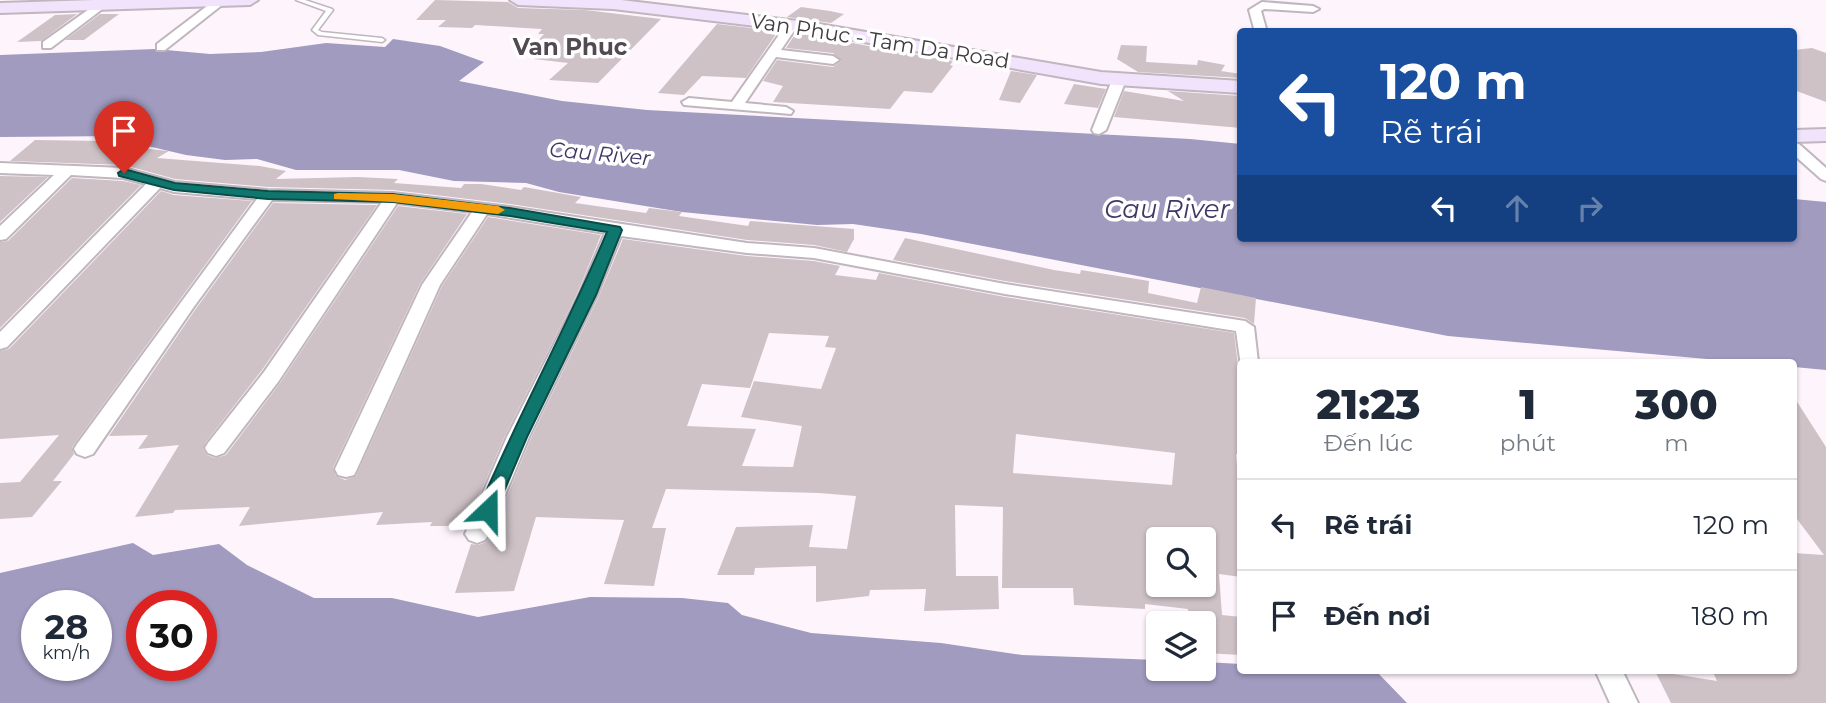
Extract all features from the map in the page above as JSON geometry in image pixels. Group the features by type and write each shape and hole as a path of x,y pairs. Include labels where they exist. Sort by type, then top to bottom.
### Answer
{"main road":[{"path":"0,8 250,0"},
{"name":"Van Phuc - Tam Da Road","path":"519,0 614,4 792,25 1119,80 1237,86"},
{"path":"1797,136 1826,135"}],"street":[{"path":"161,47 221,1"},
{"path":"47,45 103,4"},
{"path":"1260,28 1255,10 1262,5 1313,9"},
{"path":"736,106 792,25"},
{"path":"773,52 833,60"},
{"path":"1099,130 1119,80"},
{"path":"689,102 786,111"},
{"path":"1797,150 1826,176"},
{"path":"0,168 124,173 174,187 268,195 393,198 747,248 814,253 1005,289 1245,327 1248,359"},
{"path":"0,235 67,171"},
{"path":"0,343 157,182"},
{"path":"85,449 268,195"},
{"path":"216,448 271,377 393,198"},
{"path":"346,469 431,285 482,209"},
{"path":"477,534 518,437 588,295 615,230"},
{"path":"1610,674 1624,703"}],"lane":[{"path":"299,0 330,10 314,30 320,34 382,40"}],"water":[{"name":"Cau River","path":"393,39 440,46 484,62 459,81 562,101 647,110 1237,144 1237,242 1797,242 1797,199 1826,202 1826,370 1797,367 1797,359 1707,359 1448,336 921,234 853,224 817,225 682,212 559,192 526,183 454,181 399,170 296,170 257,159 225,160 186,155 139,144 125,136 0,137 0,55 155,49 210,54 261,52 326,43 385,47"},
{"path":"133,543 153,555 219,544 247,565 314,598 392,598 478,617 590,597 682,598 728,603 742,615 811,633 941,643 1022,655 1146,660 1146,681 1216,681 1216,663 1237,664 1237,674 1379,674 1407,703 0,703 0,573"}],"building":[{"path":"435,0 508,2 518,8 585,10 661,19 598,83 549,80 568,63 534,59 535,56 525,55 544,34 538,34 542,29 475,25 472,28 438,27 446,20 416,20"},
{"path":"801,7 844,14 831,23 787,17"},
{"path":"77,14 41,41 17,42 55,15"},
{"path":"100,14 119,14 84,40 65,40"},
{"path":"717,24 778,31 746,78 702,76 684,95 658,93"},
{"path":"796,33 953,61 950,65 953,66 932,93 904,91 890,109 773,102 783,86 763,81 777,60 833,67 841,61 833,53 786,48"},
{"path":"1121,45 1147,46 1146,62 1197,65 1198,60 1225,65 1221,71 1237,73 1237,78 1138,72 1117,59"},
{"path":"1812,48 1826,53 1826,102 1797,91 1797,50"},
{"path":"1011,71 1037,75 1020,103 999,100"},
{"path":"1074,84 1106,89 1098,108 1064,104"},
{"path":"1124,91 1184,101 1168,91 1237,96 1237,128 1114,117"},
{"path":"35,140 103,141 99,144 169,151 157,158 260,166 286,171 276,179 358,177 398,179 394,183 461,188 464,184 521,190 524,187 581,197 575,203 646,213 649,208 682,212 679,216 748,226 750,221 854,229 854,239 847,252 814,245 747,240 510,204 393,190 268,187 175,179 124,165 10,161"},
{"path":"0,176 48,177 0,222"},
{"path":"72,178 123,181 141,185 0,328 0,242 8,241"},
{"path":"161,191 174,195 252,201 75,443 72,448 74,454 53,481 62,481 32,517 0,519 0,483 20,482 59,435 0,439 0,351 9,349"},
{"path":"273,203 377,205 262,370 206,442 203,449 207,455 215,458 226,455 280,383 398,206 467,214 420,284 333,468 336,476 345,480 356,476 442,286 488,217 601,235 577,294 505,436 466,526 430,526 432,522 376,525 383,512 239,526 250,507 175,510 173,513 135,517 179,445 138,449 148,435 109,436 195,310"},
{"path":"905,238 1054,270 1080,274 1081,270 1149,281 1148,293 1197,303 1201,287 1256,298 1254,324 1245,318 1005,281 893,260"},
{"path":"623,239 747,256 814,261 840,266 835,275 876,280 879,273 1005,297 1234,333 1237,359 1237,576 1219,574 1222,615 1237,617 1237,655 1216,654 1216,611 1188,611 1145,604 1145,609 1074,605 1073,588 1002,588 1003,507 955,505 956,576 998,576 999,609 924,611 926,589 870,590 869,596 816,602 816,566 755,568 754,575 717,575 736,527 813,525 809,547 847,549 856,496 666,489 652,528 666,528 654,586 604,584 624,520 536,517 514,591 455,593 471,544 486,542 531,438 599,296","holes":["769,333 829,336 825,347 836,348 821,389 754,381 741,417 802,426 793,467 742,466 756,429 687,426 702,384 750,388","1016,434 1175,453 1172,485 1013,473"]},
{"path":"1797,402 1826,447 1826,703 1671,703 1656,674 1717,681 1714,674 1797,674 1797,553 1824,555 1797,519"}],"slow traffic":[{"path":"338,196 393,198 498,210"}],"district":[{"name":"Van Phuc","path":"570,47"}],"route":[{"path":"124,173 174,187 268,195 393,198 510,212 615,230 588,295 518,437 488,510"}]}
